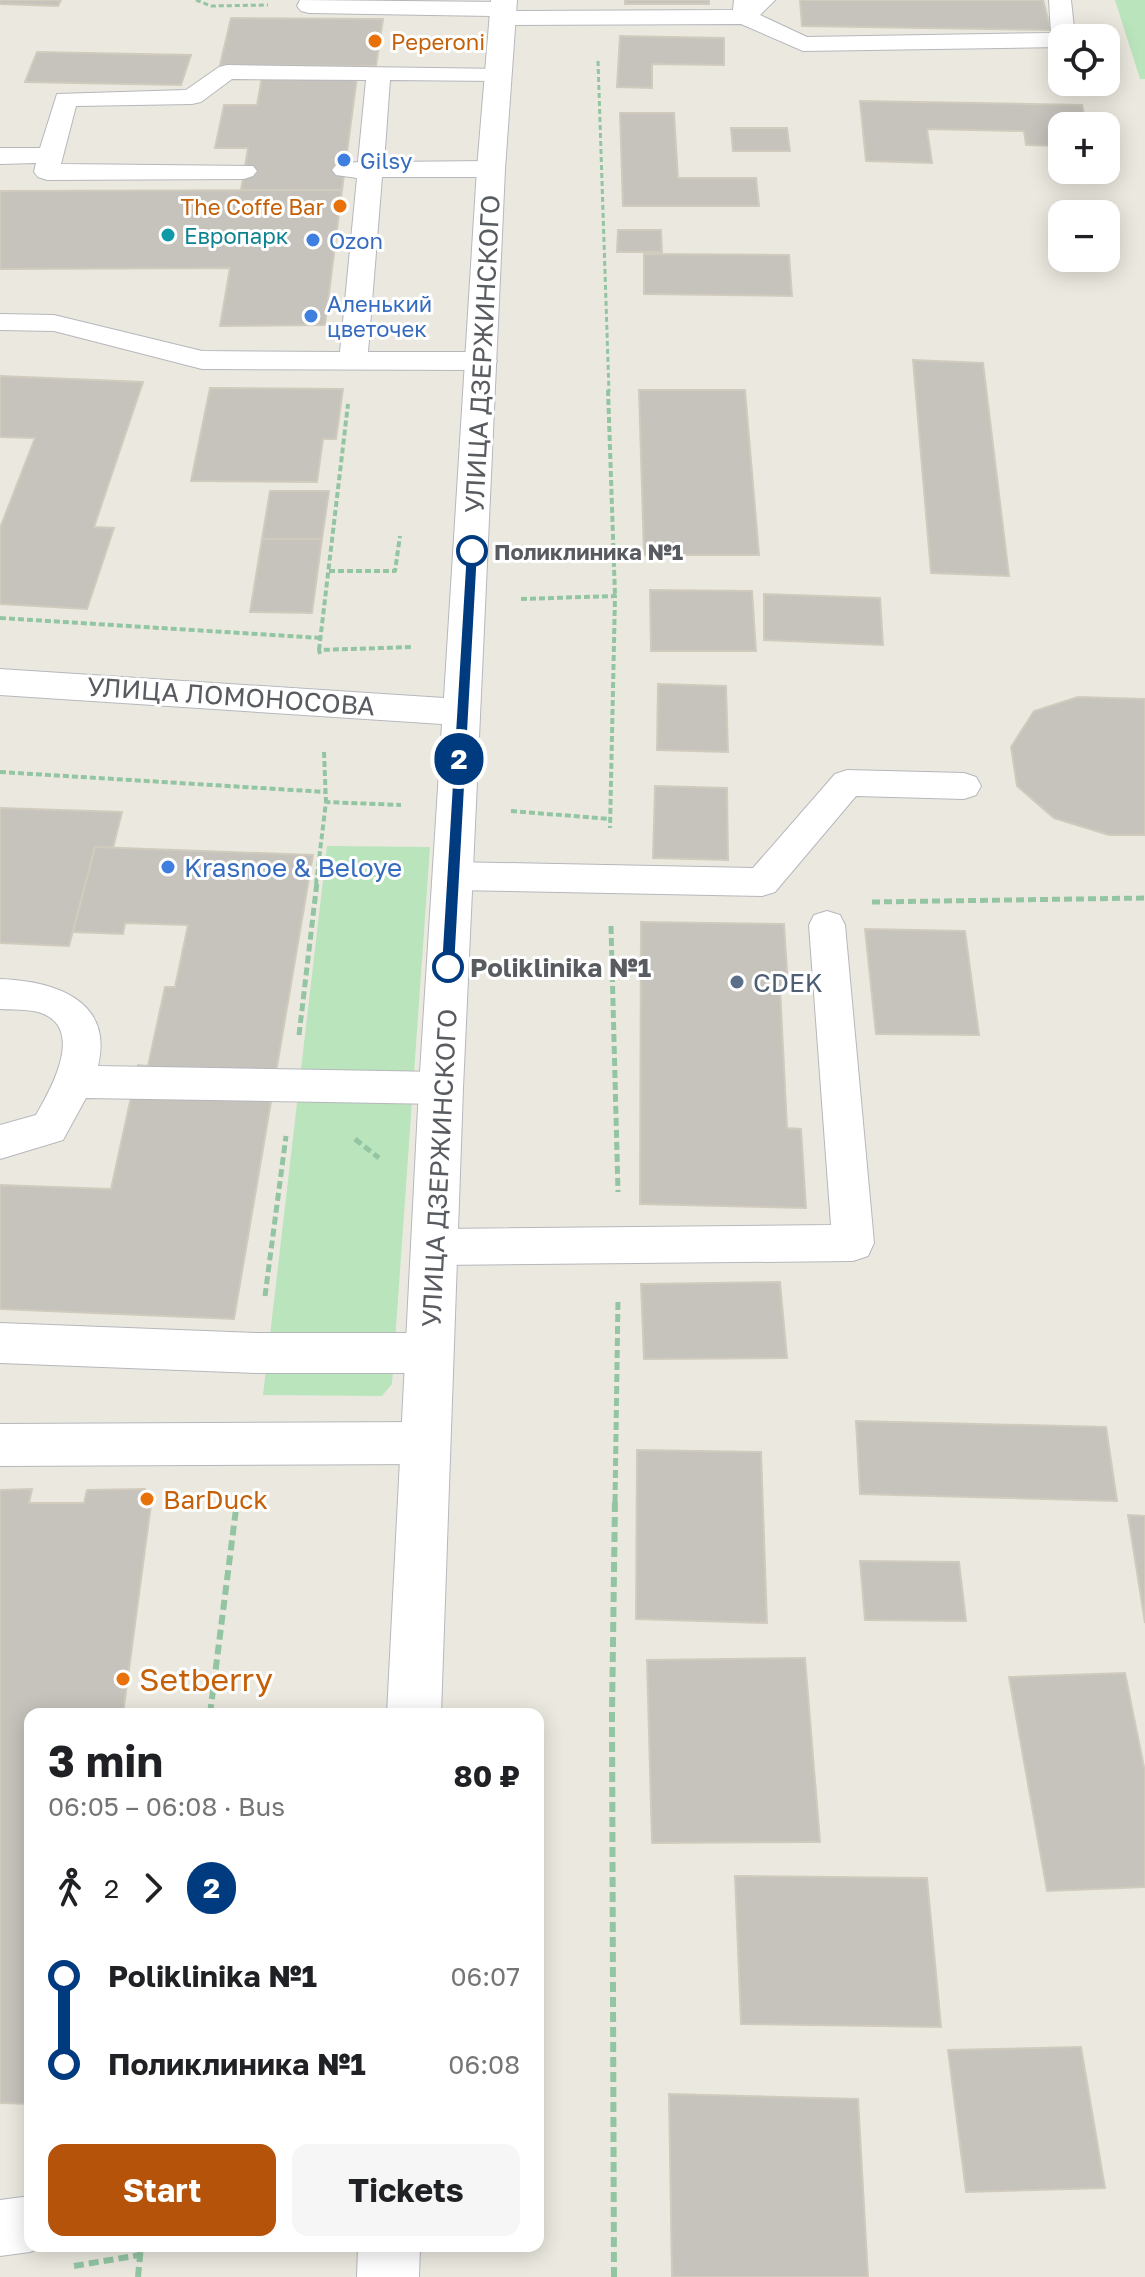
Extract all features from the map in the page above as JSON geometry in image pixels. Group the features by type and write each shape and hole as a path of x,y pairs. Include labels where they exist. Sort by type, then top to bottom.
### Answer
{"street":[{"name":"УЛИЦА ДЗЕРЖИНСКОГО","path":"414,1708 437,1247 441,1088 483,361 491,169 503,9"},
{"name":"УЛИЦА ЛОМОНОСОВА","path":"0,682 461,712"},
{"path":"388,2277 389,2252"}],"lane":[{"path":"310,3 503,9 597,18 745,9 764,0"},
{"path":"1060,0 1062,24"},
{"path":"745,9 803,44 1048,39"},
{"path":"244,171 47,172 66,99 192,97 227,72 497,74"},
{"path":"353,359 357,170 379,73"},
{"path":"0,156 50,155"},
{"path":"357,170 491,169"},
{"path":"0,322 54,323 202,360 483,361"},
{"path":"453,876 762,882 847,783 964,786"},
{"path":"437,1247 853,1243 844,914"},
{"path":"0,994 42,995 68,1009 82,1046 75,1082 49,1128 0,1142"},
{"path":"75,1082 441,1088"},
{"path":"0,1343 257,1353 431,1353"},
{"path":"0,1445 427,1443"},
{"path":"0,2228 24,2225"}],"path":[{"path":"196,0 211,6 310,3"},
{"path":"597,18 615,596"},
{"path":"319,650 353,359"},
{"path":"329,571 395,571 400,536"},
{"path":"0,618 321,638"},
{"path":"0,772 326,792"},
{"path":"257,1353 293,1087 326,802 458,807 610,819 619,1245 612,1714 614,2277"},
{"path":"844,914 1145,898"},
{"path":"293,1087 386,1164"},
{"path":"211,1708 245,1444"},
{"path":"138,2277 140,2252"}],"green space":[{"path":"1115,0 1145,0 1145,79 1140,79"},
{"path":"327,846 430,847 392,1384 382,1396 263,1395"}],"building":[{"path":"0,0 61,0 58,6 0,4"},
{"path":"625,0 709,0 709,4 625,4"},
{"path":"800,0 1043,0 1049,24 1048,30 802,26"},
{"path":"231,18 383,19 376,66 220,65"},
{"path":"620,36 724,38 724,65 652,64 652,88 617,87"},
{"path":"37,52 191,55 181,85 25,82"},
{"name":"Европарк","path":"262,77 357,77 342,190 241,190 248,148 215,148 224,105 257,105"},
{"path":"860,101 1082,105 1084,112 1048,112 1048,146 1026,145 1024,131 927,129 932,163 866,161"},
{"path":"620,113 674,113 678,178 756,178 759,206 623,206"},
{"path":"731,128 787,128 790,151 733,151"},
{"name":"Европарк","path":"342,190 325,325 220,326 230,268 0,269 0,191"},
{"path":"618,230 661,230 662,252 617,252"},
{"path":"644,254 789,255 792,296 644,294"},
{"path":"913,360 983,363 1009,576 931,573"},
{"path":"0,376 143,382 94,527 114,528 87,609 0,604 0,528 35,438 0,437"},
{"path":"210,388 343,389 336,439 323,439 317,482 191,481"},
{"path":"639,390 745,390 759,555 644,555"},
{"path":"270,491 329,491 322,539 262,539"},
{"path":"262,539 322,539 312,613 250,612"},
{"path":"650,590 752,591 756,651 651,651"},
{"path":"764,594 880,598 883,645 764,640"},
{"path":"658,684 726,686 728,752 657,750"},
{"path":"1078,697 1145,699 1145,835 1109,835 1054,818 1017,786 1011,747 1034,711"},
{"path":"655,786 727,788 728,860 653,858"},
{"path":"0,808 122,812 113,848 95,847 69,946 0,943"},
{"path":"95,847 313,855 234,1319 0,1309 0,1185 111,1189 138,1065 148,1066 165,987 175,987 188,925 125,923 123,934 73,932"},
{"path":"641,922 784,924 788,987 780,987 787,1128 801,1129 806,1208 640,1204"},
{"path":"865,929 965,931 979,1035 876,1034"},
{"path":"780,1282 787,1358 644,1359 641,1284"},
{"path":"856,1421 1106,1427 1117,1501 860,1494"},
{"path":"637,1450 761,1452 767,1623 636,1619"},
{"path":"32,1489 29,1503 84,1503 87,1490 145,1489 152,1497 124,1708 24,1708 24,2104 0,2103 0,1490"},
{"path":"1128,1515 1145,1516 1145,1623"},
{"path":"860,1561 959,1562 966,1621 865,1620"},
{"path":"805,1658 820,1842 652,1843 647,1660"},
{"path":"1125,1673 1145,1772 1145,1887 1047,1891 1009,1677"},
{"path":"735,1876 927,1878 941,2027 741,2024"},
{"path":"1081,2047 1105,2188 966,2192 948,2050"},
{"path":"669,2094 858,2099 868,2277 672,2277"}],"bus line":[{"name":"2","path":"448,967 472,551"}],"place":[{"name":"Peperoni","path":"375,41"},
{"name":"Gilsy","path":"344,160"},
{"name":"The Coffe Bar","path":"340,206"},
{"name":"Европарк","path":"168,235"},
{"name":"Ozon","path":"313,240"},
{"name":"Аленький цветочек","path":"311,316"},
{"name":"Поликлиника №1","path":"472,551"},
{"name":"Krasnoe & Beloye","path":"168,867"},
{"name":"Poliklinika №1","path":"448,967"},
{"name":"CDEK","path":"737,982"},
{"name":"BarDuck","path":"147,1499"},
{"name":"Setberry","path":"123,1679"}]}
